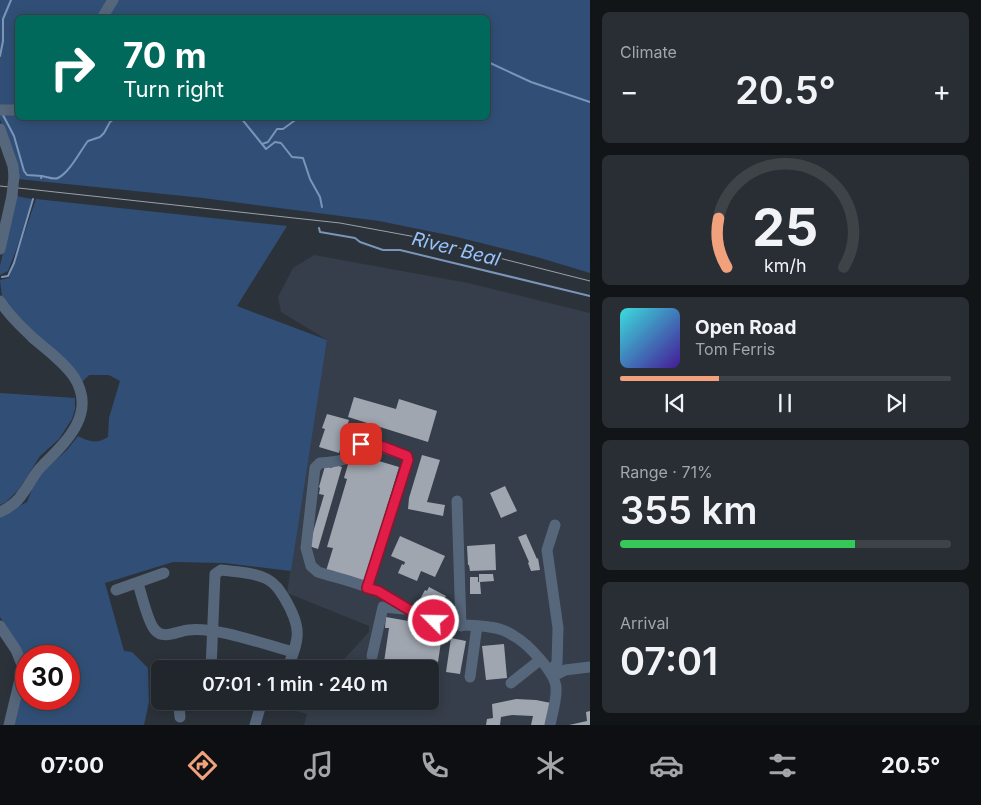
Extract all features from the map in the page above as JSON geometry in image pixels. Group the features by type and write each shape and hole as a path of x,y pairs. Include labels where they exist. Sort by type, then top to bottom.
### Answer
{"street":[{"path":"104,15 113,0"},
{"path":"0,110 15,110"},
{"path":"0,129 14,176 12,196 0,248"},
{"path":"0,301 11,316 63,364 74,377 80,388 83,401 81,417 73,432 41,466 19,498 0,512"},
{"path":"373,590 408,460 407,456 384,447 361,444 354,448 345,459 320,463 315,468 306,548 311,566 318,572 373,590 434,621 461,626 488,626 516,636 552,674 557,688 550,725"},
{"path":"457,500 461,626"},
{"path":"552,674 557,664 558,628 547,550 555,525"},
{"path":"211,660 215,574 222,570 254,574 268,579 278,588 293,613 298,630 290,660"},
{"path":"116,590 164,573"},
{"path":"138,583 155,631 161,634 188,630 213,632 293,652"},
{"path":"372,656 383,608 408,609"},
{"path":"0,626 16,650 23,667 9,725"},
{"path":"470,676 477,626"},
{"path":"511,683 540,660"},
{"path":"552,674 590,666"},
{"path":"179,710 180,717"},
{"path":"255,725 259,710"}],"shaded area":[{"path":"0,0 590,0 590,273 537,257 453,236 379,221 203,198 18,179 15,160 0,119"},
{"path":"16,196 32,199 8,271 0,275 0,266"},
{"path":"36,199 287,226 237,306 327,340 291,571 224,563 173,562 105,583 124,651 132,652 148,668 149,702 144,725 14,725 17,710 80,710 80,645 17,645 0,617 0,516 27,502 37,477 67,450 78,436 93,441 100,441 108,437 109,418 120,381 109,375 89,375 82,382 22,324 2,297 0,280 9,278"},
{"path":"314,255 468,283 590,313 590,725 304,725 307,714 292,710 439,710 439,660 343,660 369,632 369,626 287,593 327,340 281,312 278,297 293,268"},
{"path":"0,393 75,398 75,409 72,419 59,439 40,456 19,489 6,502 0,505"}],"building":[{"path":"354,397 396,409 399,399 437,411 428,442 348,417"},
{"path":"327,414 349,420 339,453 319,447 325,429 322,428"},
{"path":"422,455 440,460 427,502 445,505 443,516 408,509 409,498"},
{"path":"362,456 399,467 364,583 326,571 333,548 327,547 347,479 344,478 349,461 360,464"},
{"path":"333,464 342,467 318,549 309,546 324,495 319,494 319,487 325,466 332,468"},
{"path":"505,486 517,511 501,518 490,493"},
{"path":"526,534 538,558 540,570 531,571 518,537"},
{"path":"400,536 445,556 435,577 421,571 417,581 398,573 405,562 391,556"},
{"path":"495,544 496,570 470,571 467,546"},
{"path":"479,574 493,574 494,581 480,582 481,594 470,594 470,577 478,577 479,582"},
{"path":"429,587 446,596 438,611 419,601 425,590 427,591"},
{"path":"386,617 425,624 424,633 442,635 438,660 384,660 389,628 385,628"},
{"path":"451,638 466,641 460,674 446,672"},
{"path":"504,644 507,678 486,680 482,646"},
{"path":"516,699 551,703 547,725 531,725 533,716 512,715 501,717 500,725 486,725 487,719 493,718 492,704"},
{"path":"590,711 590,725 569,725 587,721 586,712"}],"waterway":[{"path":"0,56 3,41 3,19 11,0"},
{"path":"490,63 531,82 590,102"},
{"path":"3,115 14,136 24,171 27,175 42,176"},
{"name":"River Beal","path":"41,178 42,176 56,179 62,175 71,166 88,141 100,137 113,120"},
{"name":"River Beal","path":"243,120 266,149 275,142 281,143 292,157 303,158 310,179 320,197 322,207"},
{"path":"262,144 268,142 277,129 283,129 295,120"},
{"name":"River Beal","path":"2,277 8,276 14,263 33,199"},
{"name":"River Beal","path":"319,228 320,232 355,238 360,242 383,250 400,250 590,296"}],"tram line":[{"path":"0,186 340,223 416,237 590,281"}],"route":[{"path":"361,444 384,447 407,456 408,460 367,588 378,591 408,609 434,621"}]}
